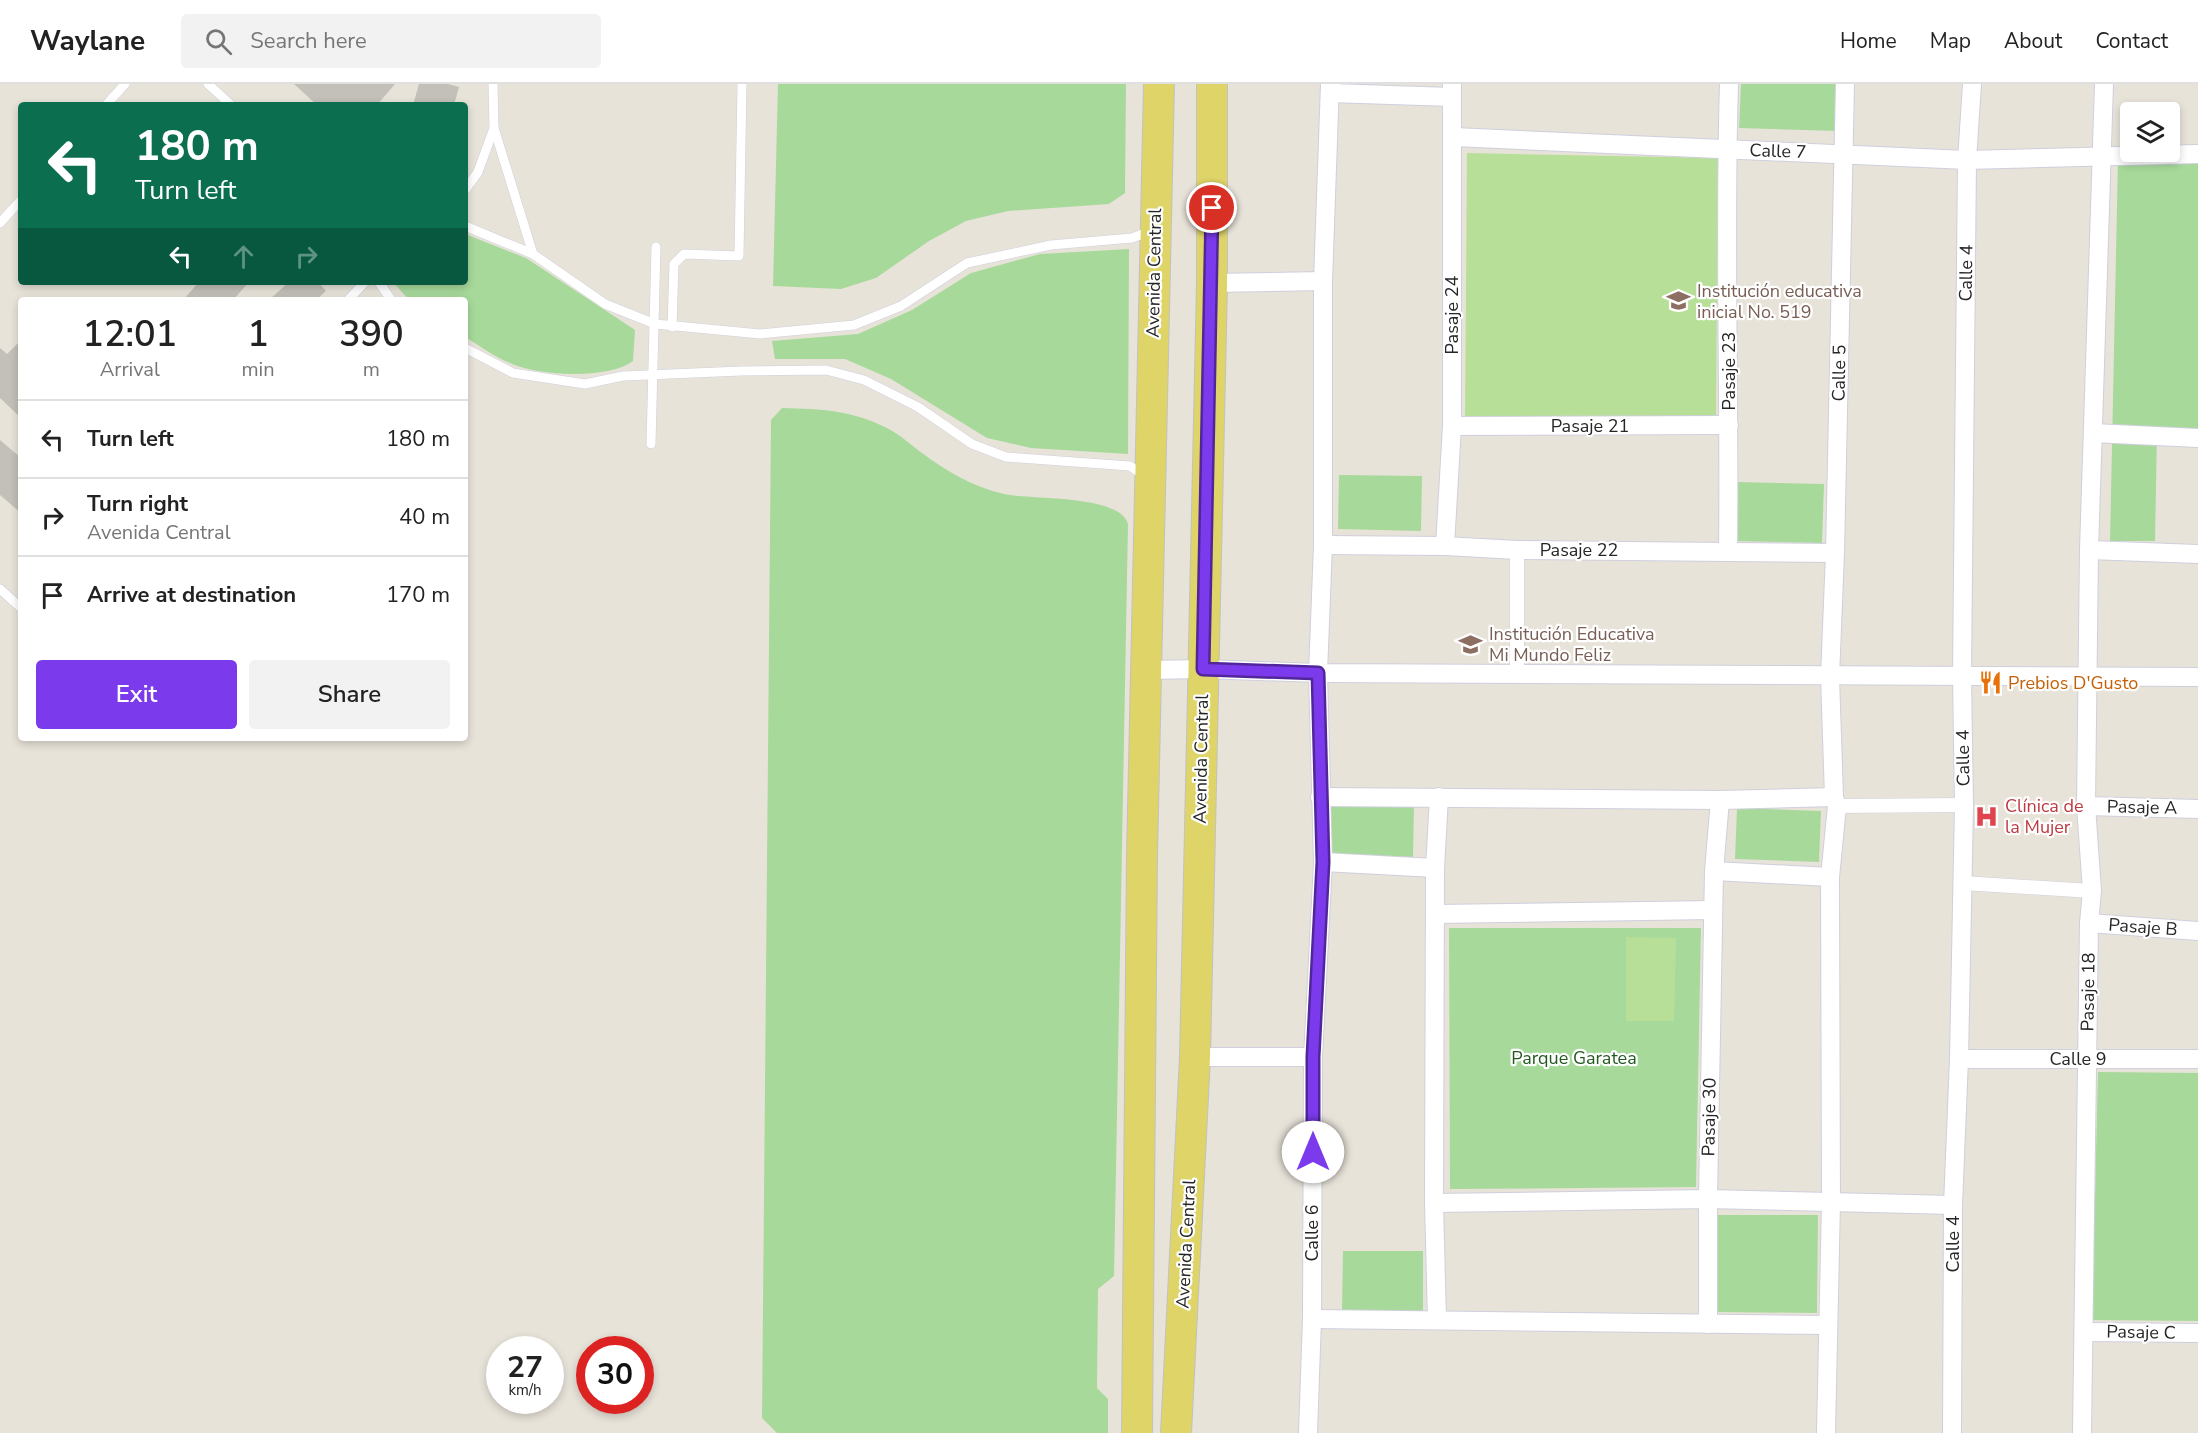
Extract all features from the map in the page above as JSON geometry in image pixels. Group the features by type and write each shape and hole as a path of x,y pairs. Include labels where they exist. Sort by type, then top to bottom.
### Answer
{"main road":[{"name":"Avenida Central","path":"1137,1433 1142,856 1159,84"},
{"name":"Avenida Central","path":"1176,1433 1195,1057 1212,283 1212,84"}],"street":[{"name":"Pasaje 23","path":"1728,551 1727,149 1730,84"},
{"name":"Calle 5","path":"1826,1433 1831,1202 1830,877 1835,802 1830,677 1835,553 1845,84"},
{"name":"Calle 4","path":"1952,1433 1953,1205 1959,1059 1964,805 1962,675 1967,160 1972,84"},
{"name":"Pasaje 18","path":"2082,1433 2089,923 2092,891 2086,806 2089,550 2104,84"},
{"path":"1330,89 1452,91"},
{"name":"Calle 6","path":"1308,1433 1312,1319 1313,1057 1323,862 1318,673 1323,545 1323,280 1330,89"},
{"name":"Pasaje 24","path":"1445,546 1452,426 1454,138 1452,91"},
{"name":"Calle 7","path":"1454,138 1967,160 2198,154"},
{"path":"1212,283 1323,280"},
{"name":"Pasaje 21","path":"1452,426 1729,425"},
{"path":"2093,433 2198,438"},
{"name":"Pasaje 22","path":"1323,545 1445,546 1517,550 1835,553"},
{"path":"1517,550 1517,673"},
{"path":"2089,550 2198,554"},
{"path":"1147,670 1830,677 1962,675 2087,678 2198,677"},
{"path":"1320,797 1720,800 1964,805"},
{"path":"1437,1320 1434,1203 1436,914 1434,867 1440,797"},
{"name":"Pasaje 30","path":"1708,1323 1713,910 1720,800"},
{"name":"Pasaje A","path":"2086,806 2198,809"},
{"path":"1323,862 1434,867"},
{"path":"1714,871 1830,877"},
{"path":"1963,883 2092,891"},
{"path":"1436,914 1713,910"},
{"name":"Pasaje B","path":"2089,923 2198,931"},
{"path":"1195,1057 1313,1057"},
{"name":"Calle 9","path":"1959,1059 2198,1059"},
{"path":"1434,1203 1708,1200 1953,1205"},
{"path":"1312,1319 1827,1325"},
{"name":"Pasaje C","path":"2084,1332 2198,1333"}],"lane":[{"path":"109,102 125,84"},
{"path":"208,84 228,102"},
{"path":"493,84 494,128 533,254"},
{"path":"672,327 674,264 684,254 739,256 742,84"},
{"path":"468,186 478,172 494,128"},
{"path":"0,223 18,203"},
{"path":"468,227 533,254 604,304 655,324 760,334 854,325 901,306 967,263 1051,245 1132,238 1155,229"},
{"path":"651,444 656,247"},
{"path":"351,297 362,285"},
{"path":"468,350 513,373 585,384 623,376 826,370 864,380 918,407 972,444 1006,457 1130,466 1150,480"},
{"path":"0,589 18,605"}],"green space":[{"path":"778,84 1126,84 1125,193 1109,204 1008,211 966,221 929,241 876,278 841,289 773,286"},
{"path":"1741,84 1841,84 1839,131 1739,128"},
{"path":"1467,153 1718,158 1716,420 1465,426"},
{"path":"2118,159 2120,162 2198,160 2198,434 2157,433 2155,541 2110,541"},
{"path":"468,235 526,258 635,330 633,361 607,371 572,374 537,371 522,367 498,358 468,339 468,297 406,297 396,285 468,285"},
{"path":"1129,249 1128,454 1031,448 987,438 891,379 845,359 775,359 772,341 858,334 912,310 971,273 1040,254"},
{"path":"782,408 824,410 862,418 889,429 941,466 982,487 1016,496 1092,503 1121,514 1128,524 1114,1276 1098,1289 1097,1388 1108,1399 1108,1433 777,1433 762,1418 771,420"},
{"path":"1339,475 1422,476 1421,531 1338,529"},
{"path":"1736,482 1824,484 1822,543 1734,541"},
{"path":"1329,804 1414,805 1413,857 1328,855"},
{"path":"1737,808 1821,811 1819,862 1735,859"},
{"name":"Parque Garatea","path":"1449,928 1701,928 1696,1187 1450,1189"},
{"path":"1626,937 1676,938 1674,1021 1626,1021"},
{"path":"2098,1072 2198,1073 2198,1321 2092,1320"},
{"path":"1716,1215 1818,1215 1817,1313 1716,1312"},
{"path":"1343,1251 1423,1251 1423,1311 1342,1311"}],"building":[{"path":"294,84 395,84 380,102 314,102"},
{"path":"419,84 448,84 459,87 455,102 414,102"},
{"path":"196,285 246,285 236,297 186,297"},
{"path":"286,285 321,285 326,291 319,297 272,297"},
{"path":"18,343 18,415 0,398 0,348 7,354"},
{"path":"0,440 18,455 18,510 0,495"}],"place":[{"name":"Institución educativa inicial No. 519","path":"1679,301"},
{"name":"Institución Educativa Mi Mundo Feliz","path":"1471,644"},
{"name":"Prebios D'Gusto","path":"1990,683"},
{"name":"Clínica de la Mujer","path":"1987,816"}],"route":[{"path":"1212,208 1203,669 1318,673 1323,862 1313,1057 1313,1152"}]}
